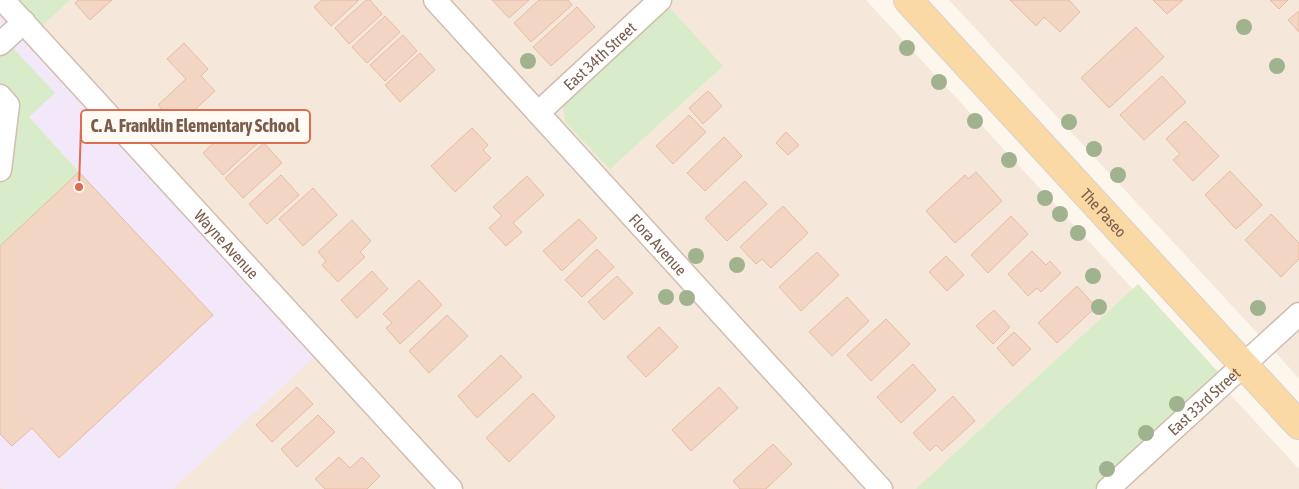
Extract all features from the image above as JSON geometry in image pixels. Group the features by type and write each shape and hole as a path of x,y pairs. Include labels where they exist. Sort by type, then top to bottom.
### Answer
{"main road":[{"name":"The Paseo","path":"908,0 1299,425"}],"street":[{"name":"Wayne Avenue","path":"3,0 451,489"},
{"name":"Flora Avenue","path":"435,0 881,489"},
{"name":"East 34th Street","path":"538,112 660,0"},
{"path":"0,44 24,22"},
{"path":"0,96 8,105 0,170"},
{"name":"East 33rd Street","path":"1108,489 1299,314"}],"shaded area":[{"path":"0,0 866,0 1299,469 1299,489 0,489"},
{"path":"949,0 1299,0 1299,379 1285,363"},
{"path":"0,16 314,357 173,489 4,489 0,485"}],"green space":[{"path":"20,0 70,0 43,25"},
{"path":"669,7 723,66 610,169 565,122 563,106"},
{"path":"0,34 55,93 29,117 79,172 0,246"},
{"path":"1138,284 1220,374 1094,489 916,489"}],"building":[{"path":"78,0 112,0 90,20 75,3"},
{"path":"322,0 358,1 331,26 314,7"},
{"path":"366,0 370,0 382,14 349,44 335,28"},
{"path":"492,0 529,0 509,18"},
{"path":"539,0 568,0 572,5 531,42 514,23"},
{"path":"1010,0 1069,0 1080,12 1060,32 1044,17 1036,26"},
{"path":"1153,0 1183,0 1167,14"},
{"path":"1270,0 1288,0 1279,9"},
{"path":"577,7 595,27 551,66 533,47"},
{"path":"1299,11 1299,32 1288,20"},
{"path":"385,16 400,32 367,63 352,47"},
{"path":"1136,27 1164,57 1109,108 1081,78"},
{"path":"403,35 417,51 385,81 370,65"},
{"path":"184,43 208,69 201,76 215,91 177,126 158,105 186,79 167,59"},
{"path":"420,53 435,70 400,102 385,85"},
{"path":"1162,76 1186,102 1144,140 1120,115"},
{"path":"708,91 722,106 703,124 689,108"},
{"path":"689,115 706,132 673,164 656,146"},
{"path":"240,119 260,141 223,175 203,153"},
{"path":"1185,121 1219,156 1193,181 1173,160 1180,154 1166,139"},
{"path":"472,128 488,145 483,150 491,158 455,192 431,166"},
{"path":"786,132 799,145 788,155 776,143"},
{"path":"724,137 742,156 705,191 687,173"},
{"path":"264,143 282,163 243,198 225,178"},
{"path":"1230,171 1262,205 1236,229 1205,195"},
{"path":"79,172 213,315 59,458 32,428 12,446 0,434 0,246"},
{"path":"976,172 1002,201 955,243 926,211 965,175 968,179"},
{"path":"281,175 299,195 267,224 249,204"},
{"path":"527,176 544,195 513,223 522,232 506,246 489,228 502,216 493,207"},
{"path":"745,181 767,204 727,241 705,218"},
{"path":"313,188 337,215 303,246 279,219"},
{"path":"783,206 808,233 771,268 762,259 756,264 740,247"},
{"path":"1271,214 1299,243 1299,259 1281,277 1245,240"},
{"path":"1011,216 1028,234 988,273 971,255"},
{"path":"579,219 597,238 562,271 543,251"},
{"path":"352,220 371,241 360,252 365,257 338,282 322,265 326,261 318,252"},
{"path":"597,249 614,267 582,297 565,280"},
{"path":"1032,251 1046,265 1050,261 1061,273 1041,292 1037,288 1028,296 1008,274"},
{"path":"817,252 839,275 801,311 779,287"},
{"path":"946,256 964,275 947,291 929,272"},
{"path":"372,271 388,289 357,318 341,300"},
{"path":"617,276 633,293 604,320 588,302"},
{"path":"419,280 442,305 400,344 386,328 392,323 383,314"},
{"path":"1077,286 1096,307 1057,343 1038,323"},
{"path":"847,297 869,321 832,356 809,332"},
{"path":"994,310 1010,327 993,344 976,326"},
{"path":"447,315 468,336 429,373 409,351"},
{"path":"886,319 910,344 871,381 847,355"},
{"path":"659,327 678,347 646,377 627,357"},
{"path":"1014,332 1031,349 1013,366 997,348"},
{"path":"501,355 522,377 477,418 458,396"},
{"path":"913,364 936,390 901,423 877,397"},
{"path":"297,387 313,404 272,442 256,425"},
{"path":"719,387 738,408 691,451 672,430"},
{"path":"533,393 555,417 509,462 486,438"},
{"path":"953,396 975,421 942,451 936,445 930,451 913,433"},
{"path":"318,415 335,432 297,467 281,449"},
{"path":"773,444 792,464 766,489 740,489 733,481"},
{"path":"339,457 350,468 362,457 380,476 367,489 325,489 315,479"}],"place":[{"name":"C. A. Franklin Elementary School","path":"79,187"}]}
